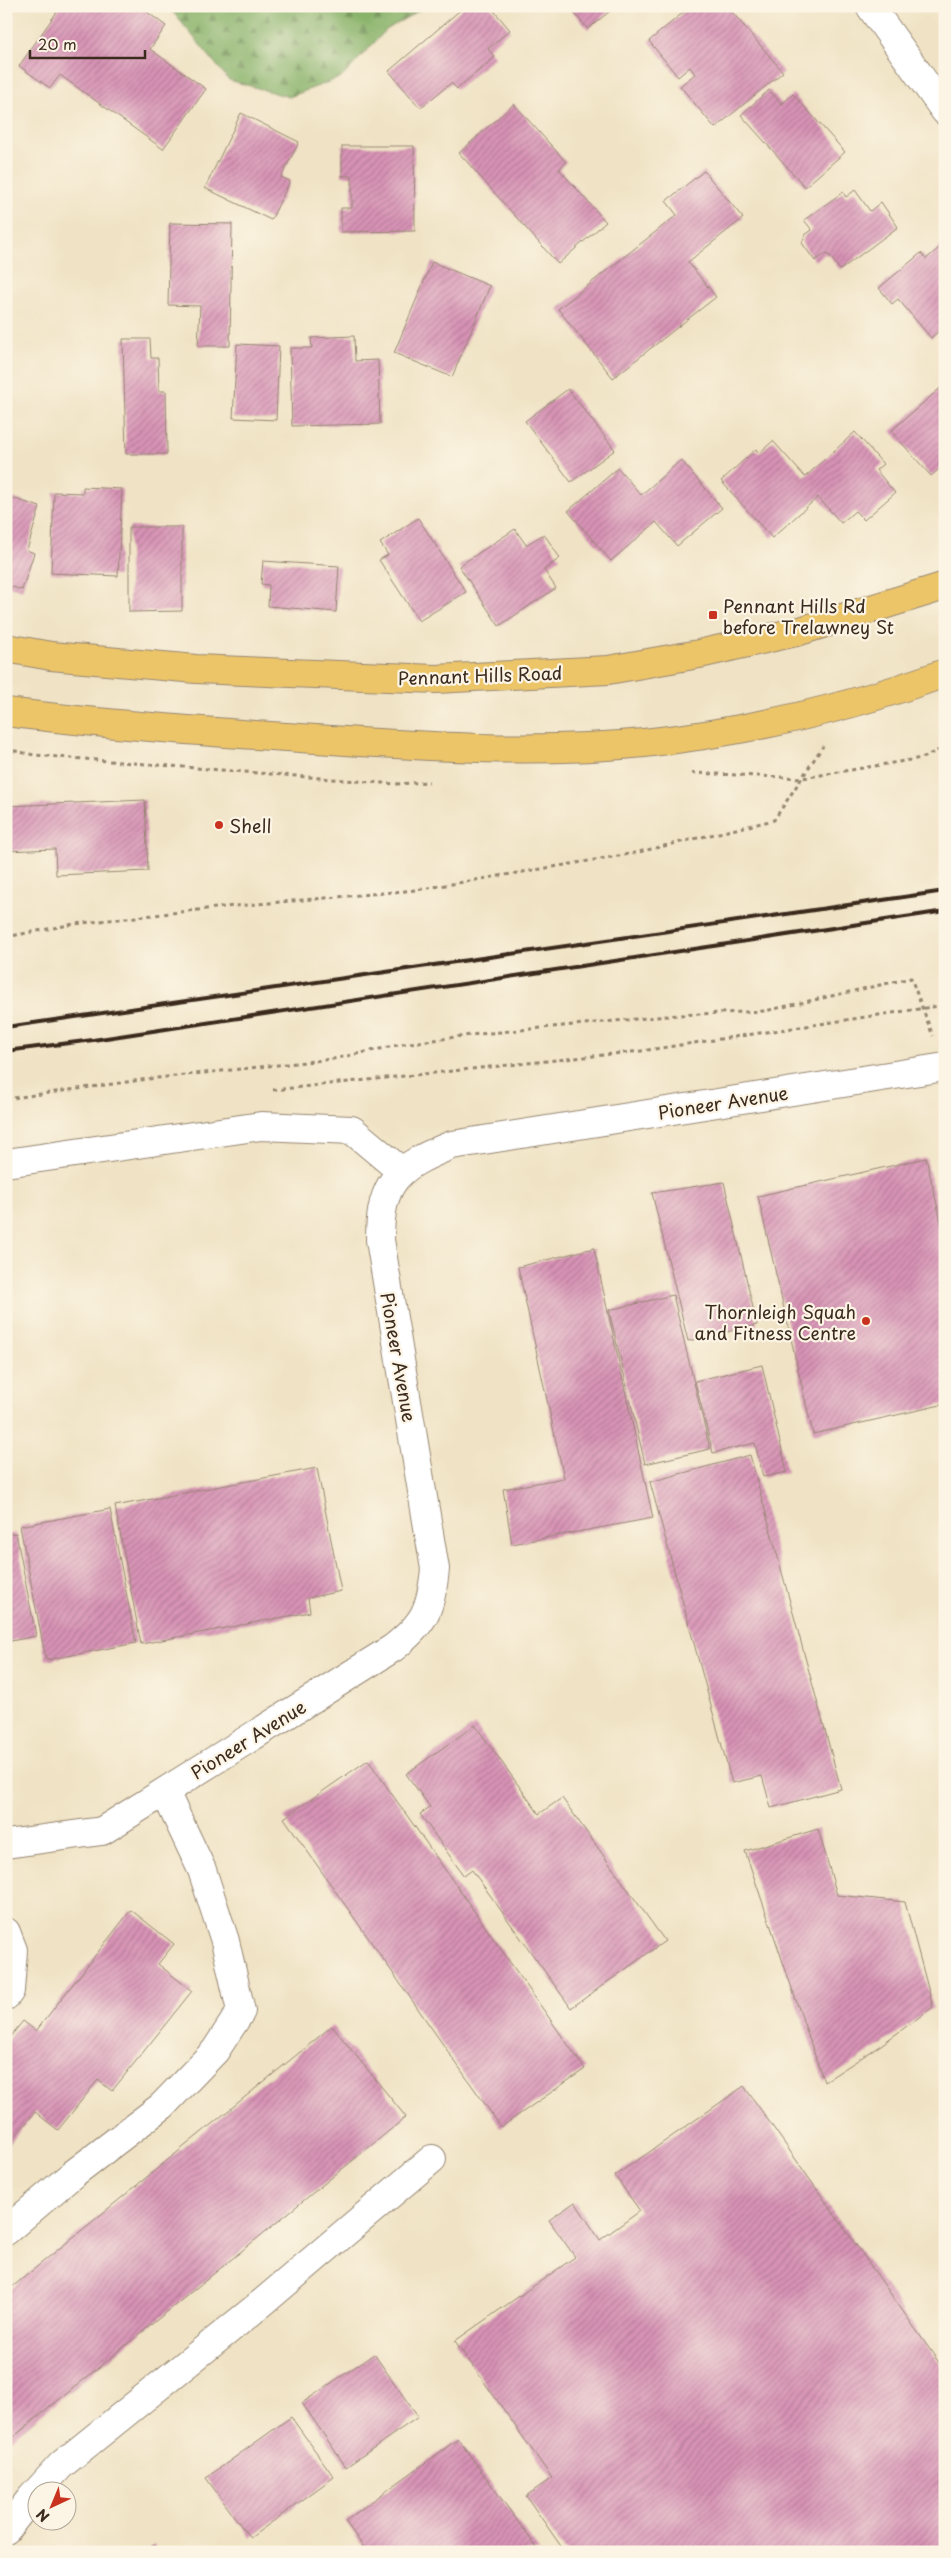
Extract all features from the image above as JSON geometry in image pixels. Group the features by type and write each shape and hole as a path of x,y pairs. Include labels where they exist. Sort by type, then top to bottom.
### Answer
{"highway":[{"name":"Pennant Hills Road","path":"6,648 51,656 196,669 436,680 608,670 699,654 800,631 945,586"},
{"path":"6,712 170,729 353,742 547,748 643,743 757,725 850,703 945,673"}],"street":[{"path":"870,6 945,111"},
{"name":"Pioneer Avenue","path":"6,1844 102,1831 393,1648 411,1634 423,1618 432,1596 435,1569 380,1240 380,1211 388,1191 402,1171 422,1157 452,1145 944,1067"},
{"path":"6,1163 261,1126 352,1130 402,1171"},
{"path":"6,2231 73,2174 162,2106 215,2051 241,2011 225,1941 202,1870 165,1792"},
{"path":"6,1932 13,1950 10,1990 6,1996"},
{"path":"6,2530 30,2498 62,2465 262,2303 432,2160"}],"path":[{"path":"6,937 74,924 224,907 416,890 630,854 774,820 850,703"},
{"path":"6,1099 148,1079 333,1059 403,1044 479,1034 678,1015 765,1011 911,978 944,1067"},
{"path":"267,1091 641,1051 945,1005"}],"green space":[{"path":"168,6 426,6 386,30 342,77 289,97 229,80"}],"building":[{"path":"61,6 139,6 166,26 150,49 206,89 163,149 60,75 50,88 19,66"},
{"path":"465,6 490,6 510,30 488,49 495,57 457,89 451,83 420,108 389,71"},
{"path":"568,6 616,6 588,29"},
{"path":"691,6 727,6 783,72 715,128 680,86 695,74 690,67 678,77 649,41"},
{"path":"769,90 782,104 793,94 845,152 805,187 741,115"},
{"path":"514,104 566,162 559,169 606,222 558,264 459,153"},
{"path":"241,113 299,142 281,177 290,181 271,220 205,188"},
{"path":"342,146 414,146 415,231 341,232 341,208 352,208 352,176 342,176"},
{"path":"704,171 743,218 688,262 716,297 613,378 558,309 677,215 666,201"},
{"path":"855,190 870,211 881,202 898,227 840,270 829,255 825,254 815,261 802,243 805,235 812,230 804,220 843,192 846,197"},
{"path":"170,223 232,224 230,346 198,346 200,306 168,305"},
{"path":"945,243 945,326 931,338 898,299 892,304 879,288 921,253 926,259"},
{"path":"432,262 490,286 452,377 394,353"},
{"path":"354,336 355,361 378,360 380,424 292,426 290,348 312,348 311,338"},
{"path":"123,339 150,339 151,358 158,358 159,391 166,391 167,454 126,454"},
{"path":"237,344 279,346 276,420 233,418"},
{"path":"945,384 945,464 931,476 891,431"},
{"path":"568,389 615,450 571,482 525,421"},
{"path":"855,432 883,464 876,470 895,493 864,520 855,511 841,523 818,497 772,538 721,481 756,449 759,453 773,441 805,477"},
{"path":"681,460 722,508 677,546 656,522 611,561 568,511 618,468 641,495"},
{"path":"83,487 122,489 118,576 51,573 54,492 83,493"},
{"path":"6,496 40,507 27,550 34,553 22,590 6,585"},
{"path":"418,518 466,592 419,621 379,560 388,555 380,543"},
{"path":"129,527 182,527 182,611 129,612"},
{"path":"515,529 526,545 544,534 560,558 544,570 556,588 499,626 459,566"},
{"path":"263,561 339,566 336,612 268,606 269,585 261,584"},
{"path":"145,800 148,871 56,875 55,849 6,851 6,806"},
{"name":"Thornleigh Squah and Fitness Centre","path":"926,1158 945,1239 945,1404 813,1434 758,1196"},
{"path":"724,1182 757,1325 688,1341 652,1193"},
{"path":"594,1248 653,1518 512,1544 503,1489 564,1478 518,1267"},
{"path":"673,1295 710,1449 645,1464 609,1310"},
{"path":"762,1365 787,1472 763,1477 755,1443 713,1453 695,1381"},
{"path":"750,1455 841,1789 771,1808 762,1776 732,1783 650,1482"},
{"path":"317,1468 341,1591 308,1598 310,1612 141,1644 115,1506"},
{"path":"110,1509 136,1643 46,1660 20,1526"},
{"path":"16,1533 36,1636 6,1642 6,1535"},
{"path":"475,1725 539,1814 562,1798 665,1941 571,2008 472,1870 464,1876 420,1814 430,1807 406,1774"},
{"path":"368,1760 585,2069 501,2127 284,1818"},
{"path":"818,1829 837,1895 905,1902 933,2007 881,2045 824,2082 745,1851"},
{"path":"131,1910 174,1944 158,1964 192,1991 112,2091 98,2080 58,2130 35,2112 6,2148 6,2042 23,2021 36,2031"},
{"path":"332,2026 406,2117 6,2443 6,2292"},
{"path":"744,2086 945,2371 945,2552 565,2552 526,2496 552,2478 455,2341 575,2257 549,2220 575,2202 600,2240 640,2211 615,2176"},
{"path":"374,2354 418,2417 346,2467 302,2403"},
{"path":"291,2417 334,2477 250,2538 206,2478"},
{"path":"458,2439 540,2552 367,2552 345,2521"},
{"path":"154,2545 158,2552 144,2552"}],"railway":[{"path":"6,1027 945,891"},
{"path":"6,1051 93,1040 945,911"}],"place":[{"name":"Pennant Hills Rd before Trelawney St","path":"713,615"},
{"name":"Shell","path":"219,825"},
{"name":"Thornleigh Squah and Fitness Centre","path":"866,1321"}]}
